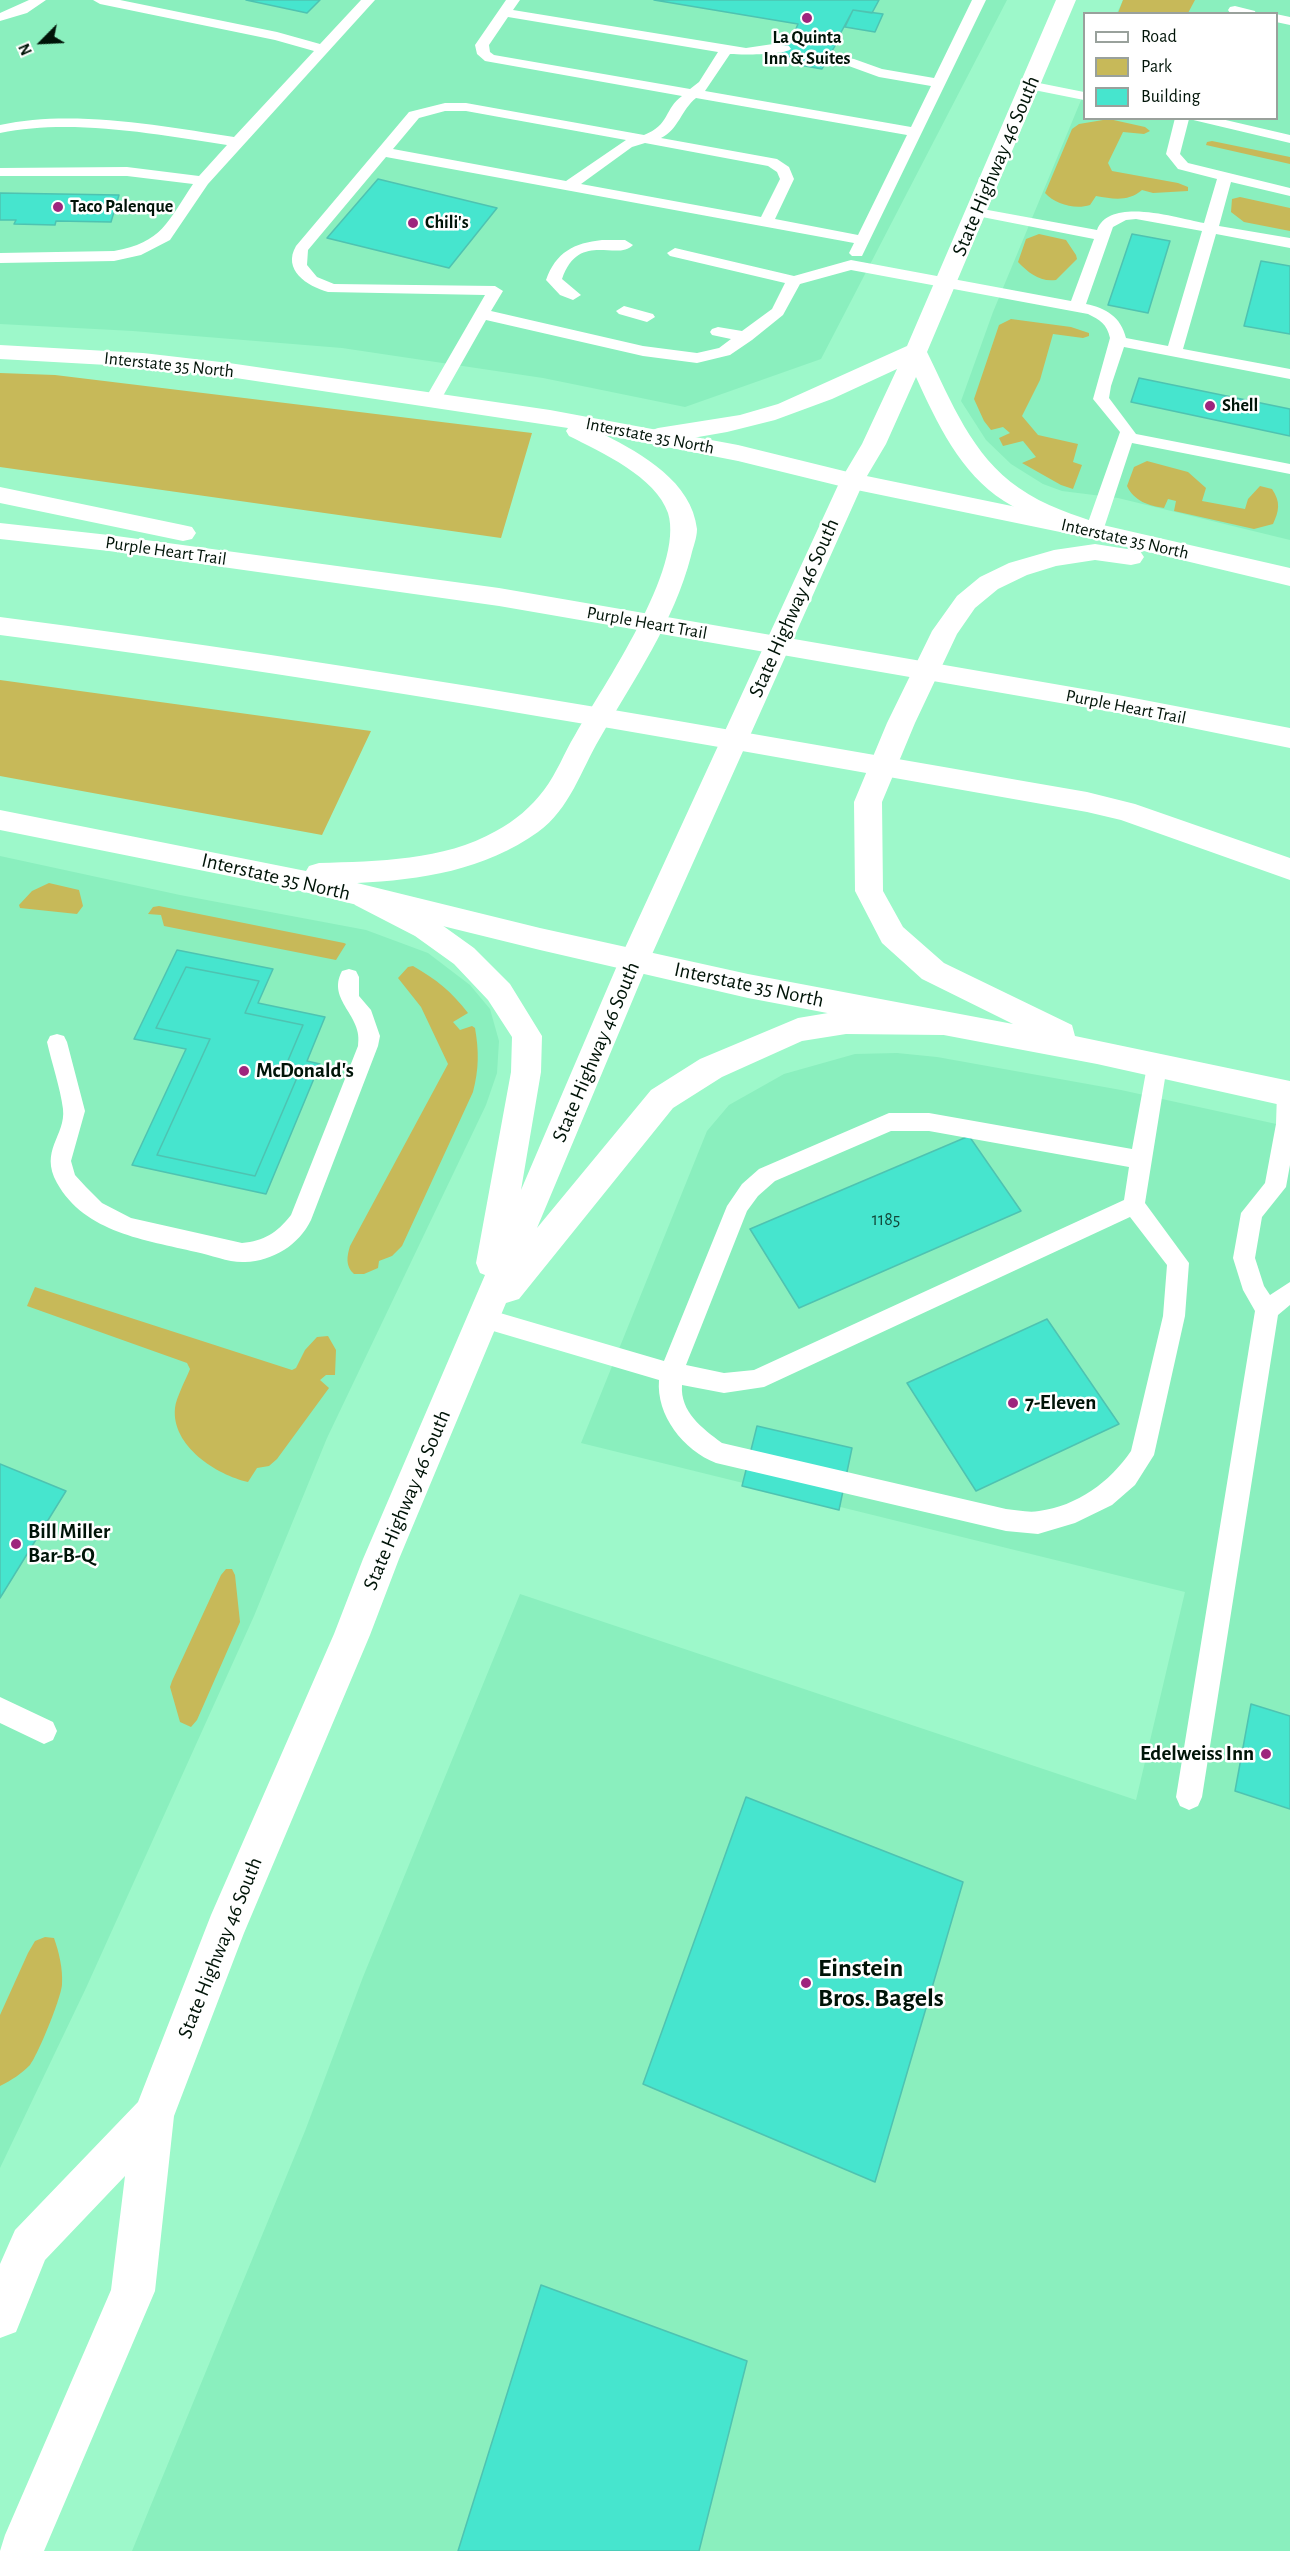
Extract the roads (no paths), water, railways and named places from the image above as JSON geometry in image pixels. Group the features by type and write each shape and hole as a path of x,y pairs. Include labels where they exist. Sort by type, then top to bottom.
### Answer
{"main road":[{"name":"State Highway 46 South","path":"21,2551 133,2291 153,2116 225,1929 352,1635 381,1559 634,961 852,481 874,444 948,281 1066,0"},
{"path":"658,436 768,415 915,351 962,444 983,469 1009,493 1037,509 1094,531"},
{"name":"Interstate 35 North","path":"0,352 143,360 550,417 658,436 852,481 1094,531 1255,571 1289,575"},
{"path":"284,876 403,870 443,864 494,845 532,822 562,787 579,750 659,610 676,566 684,529 675,502 640,464 550,417"},
{"path":"0,495 499,597"},
{"name":"Purple Heart Trail","path":"0,531 110,543 499,597 1118,704 1290,738"},
{"path":"1097,1052 933,971 892,935 869,891 868,802 901,723 945,631 966,602 989,582 1018,569 1054,558 1095,552 1255,571"},
{"path":"0,626 90,637 452,691 1087,802 1290,846"},
{"path":"1125,811 1290,869"},
{"name":"Interstate 35 North","path":"0,820 284,876 634,961 748,986 1097,1052 1289,1094"},
{"path":"365,897 426,928 464,956 499,992 527,1036 526,1072 483,1318"},
{"path":"483,1318 662,1099 711,1068 798,1030 846,1022 943,1023"},
{"name":"State Highway 46 South","path":"0,2316 30,2245 153,2116"}],"lane":[{"path":"0,17 22,10 39,0"},
{"path":"100,0 277,36 323,49"},
{"path":"0,258 114,256 136,252 165,237 202,181 368,0"},
{"path":"513,0 482,45 484,54 490,58 915,132"},
{"path":"851,265 979,0"},
{"path":"505,13 726,49 751,52 772,48 784,49"},
{"path":"569,186 627,144 666,130 682,102 704,85 726,49"},
{"path":"828,58 849,62 879,73 939,83"},
{"path":"1029,85 1083,96"},
{"path":"433,399 495,291 333,289 315,283 302,271 299,257 301,249 414,115 433,108 455,106 772,162 784,170 787,179 766,222"},
{"path":"1181,120 1173,148 1176,160 1183,166 1290,192"},
{"path":"1204,120 1290,139"},
{"path":"0,129 26,124 69,122 182,133 237,142"},
{"path":"383,152 863,240"},
{"path":"0,172 116,171 174,175 202,181"},
{"path":"1174,352 1225,178"},
{"path":"977,212 1102,236"},
{"path":"1077,307 1106,225 1113,220 1136,215 1290,243"},
{"path":"573,295 565,292 554,280 557,267 578,248 603,244 625,245"},
{"path":"675,253 794,281 851,265 1092,309 1107,316 1116,329 1119,341 1101,395 1104,403 1125,428 1127,436 1094,531"},
{"path":"482,314 643,351 697,358 724,352 778,312 794,281"},
{"path":"624,310 646,317"},
{"path":"718,332 746,336"},
{"path":"1119,341 1290,374"},
{"path":"1127,436 1290,469"},
{"path":"57,1042 74,1111 60,1161 66,1179 94,1210 127,1226 243,1253 260,1252 276,1246 289,1235 300,1220 368,1046 368,1027 364,1016 349,998 349,977"},
{"path":"1142,1160 929,1122 905,1120 889,1122 767,1175 750,1190 738,1206 671,1373 670,1398 682,1422 695,1437 716,1452 1006,1520 1038,1523 1075,1512 1103,1497 1127,1477 1142,1455 1174,1316 1178,1263 1134,1205 1142,1160 1150,1094 1157,1066"},
{"path":"1189,1797 1267,1310 1254,1290 1244,1258 1252,1214 1283,1193 1289,1094"},
{"path":"483,1318 671,1373 724,1383 756,1380 1134,1205"},
{"path":"1267,1310 1290,1292"},
{"path":"0,1710 44,1731"}],"place":[{"name":"La Quinta Inn & Suites","path":"807,18"},
{"name":"Taco Palenque","path":"58,207"},
{"name":"Chili's","path":"413,223"},
{"name":"Shell","path":"1210,406"},
{"name":"McDonald's","path":"244,1071"},
{"name":"7-Eleven","path":"1013,1403"},
{"name":"Bill Miller Bar-B-Q","path":"16,1544"},
{"name":"Edelweiss Inn","path":"1266,1754"},
{"name":"Einstein Bros. Bagels","path":"806,1983"}]}
